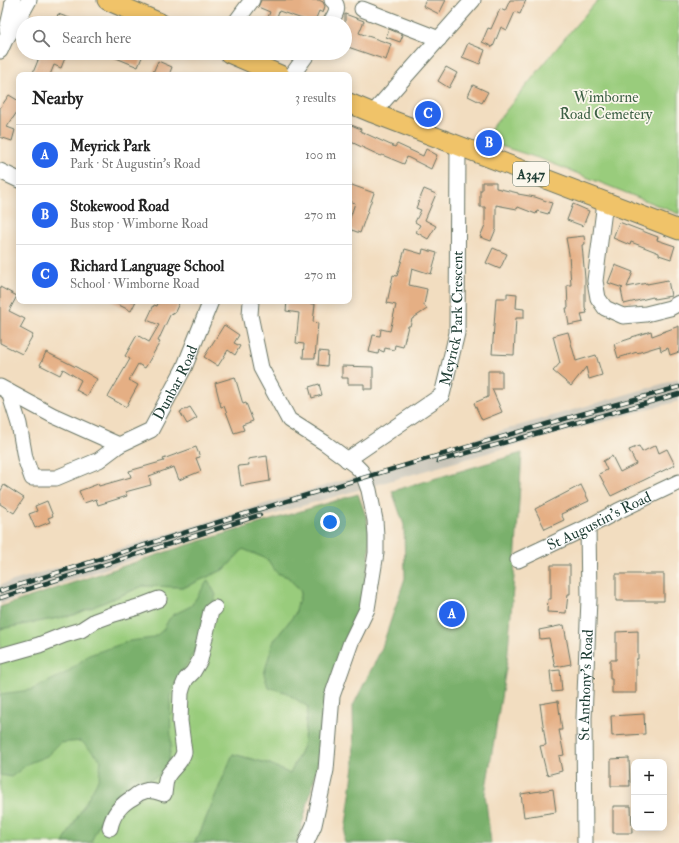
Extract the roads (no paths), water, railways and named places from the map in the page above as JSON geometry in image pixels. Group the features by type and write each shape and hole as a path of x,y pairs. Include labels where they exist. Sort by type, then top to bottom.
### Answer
{"main road":[{"path":"111,1 144,16"},
{"path":"245,60 273,72"},
{"name":"A347","path":"352,104 679,230"}],"street":[{"path":"2,46 13,0"},
{"path":"20,16 28,0"},
{"path":"240,16 252,0"},
{"path":"332,0 338,7 334,16"},
{"path":"373,113 473,0"},
{"path":"362,9 439,39"},
{"path":"2,46 16,23"},
{"path":"294,72 303,60"},
{"name":"Meyrick Park Crescent","path":"347,460 442,395 457,333 458,146"},
{"path":"0,170 16,178"},
{"path":"605,202 595,281 598,298 605,308 623,316 646,314 670,308 679,303"},
{"name":"Dunbar Road","path":"4,390 19,424 24,458 32,478 56,478 99,460 119,445 151,430 184,368 210,304"},
{"path":"251,304 250,315 261,368 289,420 326,443 361,471 369,490 375,520 376,553 367,609 351,642 332,696 326,770 314,825 306,843"},
{"name":"Dunbar Road","path":"4,390 52,415 119,445"},
{"name":"St Augustin's Road","path":"518,560 679,482"},
{"name":"St Anthony's Road","path":"585,843 584,718 589,599 588,527"},
{"path":"0,656 39,646 64,635 81,630 95,621 114,614 138,608 159,599"},
{"path":"110,828 114,816 124,803 147,790 164,794 167,776 183,757 184,752 180,712 181,693 186,679 193,672 200,660 211,611 214,608"}],"railway":[{"path":"0,591 350,482 514,433 679,387"},
{"path":"438,461 679,394"},
{"path":"0,598 260,515"}],"place":[{"name":"Richard Language School","path":"428,114"},
{"name":"Stokewood Road","path":"489,143"},
{"name":"Meyrick Park","path":"452,614"}],"park label":[{"name":"Wimborne Road Cemetery","path":"606,106"}]}
